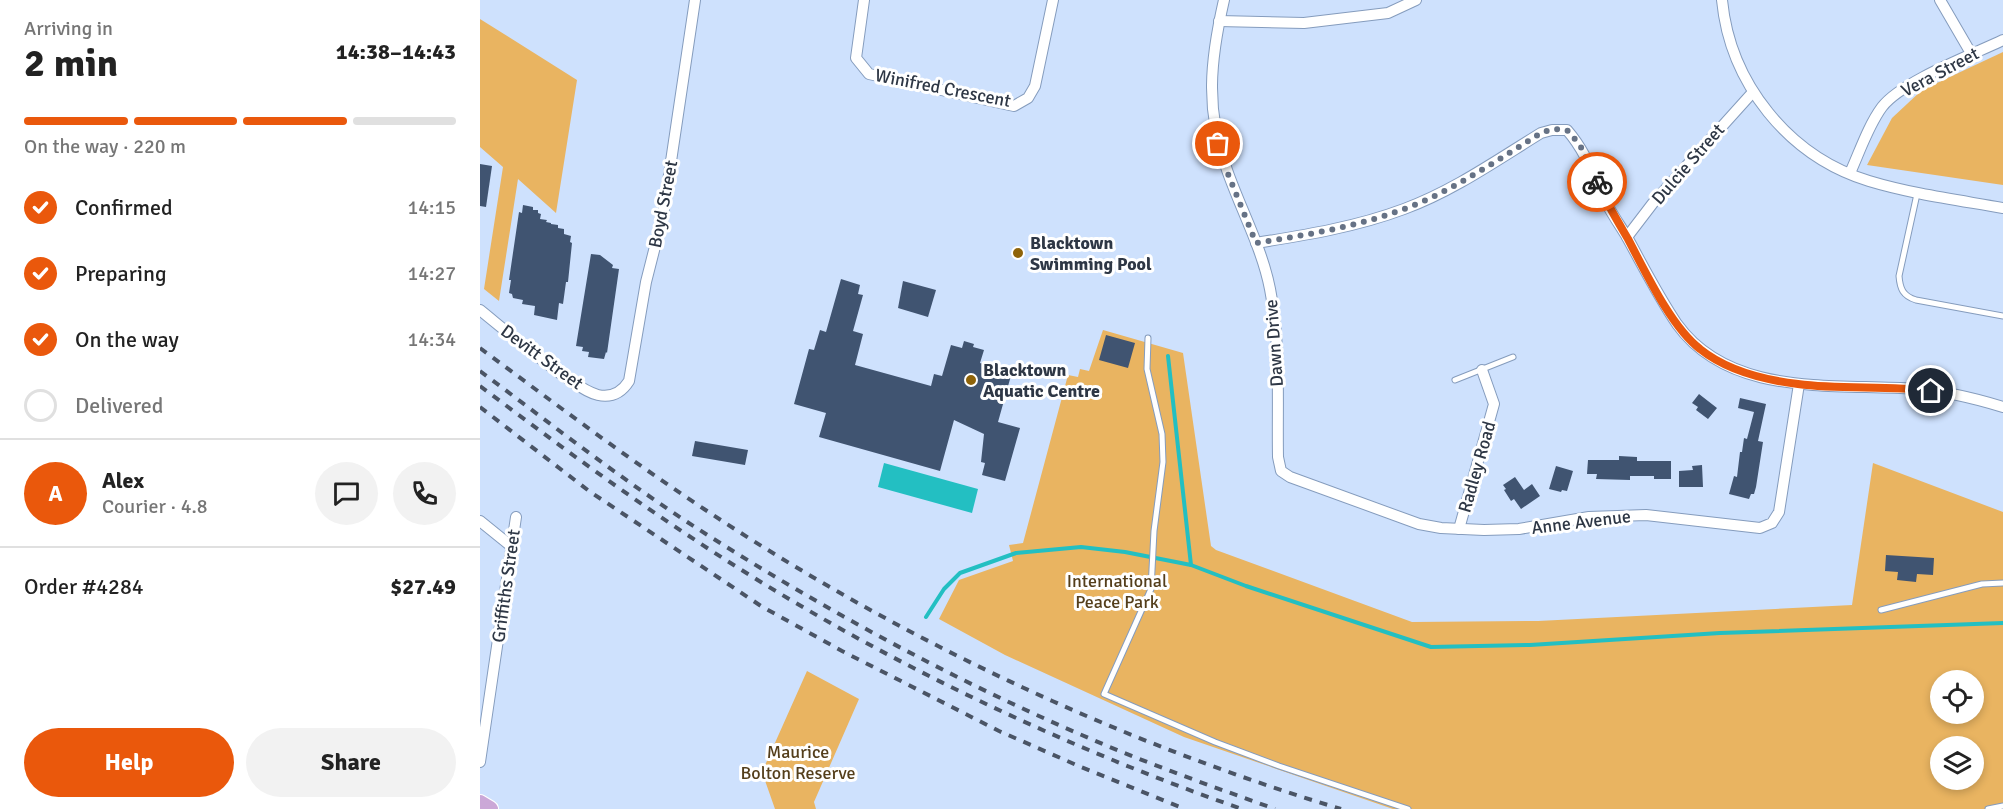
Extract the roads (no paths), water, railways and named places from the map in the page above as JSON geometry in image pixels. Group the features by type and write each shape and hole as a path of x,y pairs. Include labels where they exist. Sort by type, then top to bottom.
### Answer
{"main road":[{"path":"480,803 490,809"}],"street":[{"name":"Boyd Street","path":"608,396 624,389 629,381 646,282 663,215 695,0"},
{"name":"Winifred Crescent","path":"864,0 856,58 869,74 1014,106 1028,99 1035,86 1053,0"},
{"name":"Dawn Drive","path":"1224,0 1219,21 1211,86 1213,117 1226,169 1256,243 1270,288 1277,339 1278,457 1281,471 1290,477"},
{"path":"1219,21 1304,23 1388,13 1416,0"},
{"path":"1722,0 1731,46 1753,92 1778,125 1793,139 1819,157 1850,173 1883,185 2003,208"},
{"path":"1940,0 1972,55"},
{"name":"Vera Street","path":"1850,173 1874,119 1884,104 1915,81 2003,40"},
{"name":"Dulcie Street","path":"1627,237 1653,204 1753,92"},
{"path":"1256,243 1347,227 1405,209 1446,190 1541,133 1552,129 1567,130 1580,145 1609,208 1652,285 1678,325 1698,348 1720,363 1760,376 1799,384 1916,389 1973,398 2003,407"},
{"name":"Devitt Street","path":"480,310 537,357 572,382 596,395 608,396"},
{"name":"Radley Road","path":"1460,529 1494,404 1482,370"},
{"name":"Anne Avenue","path":"1290,477 1419,524 1460,529 1519,529 1589,517 1617,515 1667,517 1750,528 1767,526 1777,519 1779,512 1799,384"},
{"name":"Griffiths Street","path":"480,762 516,517"},
{"path":"480,520 511,546"}],"lane":[{"path":"1918,192 1899,276 1903,293 1908,298 1916,300 2003,316"},
{"path":"1148,338 1147,369 1162,434 1163,462 1152,551 1150,589 1104,694 1226,746 1408,809"},
{"path":"1455,380 1513,357"},
{"path":"1881,610 1982,584 2003,583"},
{"path":"1988,809 2003,806"}],"waterway":[{"path":"1168,356 1191,565"},
{"path":"926,617 944,589 960,573 1016,553 1081,547 1125,552 1191,565 1246,586 1431,647 1530,645 1720,633 2003,623"}],"railway":[{"path":"480,348 704,509 778,556 932,643 1012,682 1174,752 1341,809"},
{"path":"480,371 667,509 839,614 938,667 1091,739 1275,809"},
{"path":"480,386 660,516 751,576 886,654 955,689 1097,754 1242,809"},
{"path":"480,407 589,491 761,606 842,651 999,731 1185,809"}],"place":[{"name":"Blacktown Swimming Pool","path":"1018,253"},
{"name":"Blacktown Aquatic Centre","path":"971,380"}],"park label":[{"name":"International Peace Park","path":"1117,591"},
{"name":"Maurice Bolton Reserve","path":"798,762"}]}
